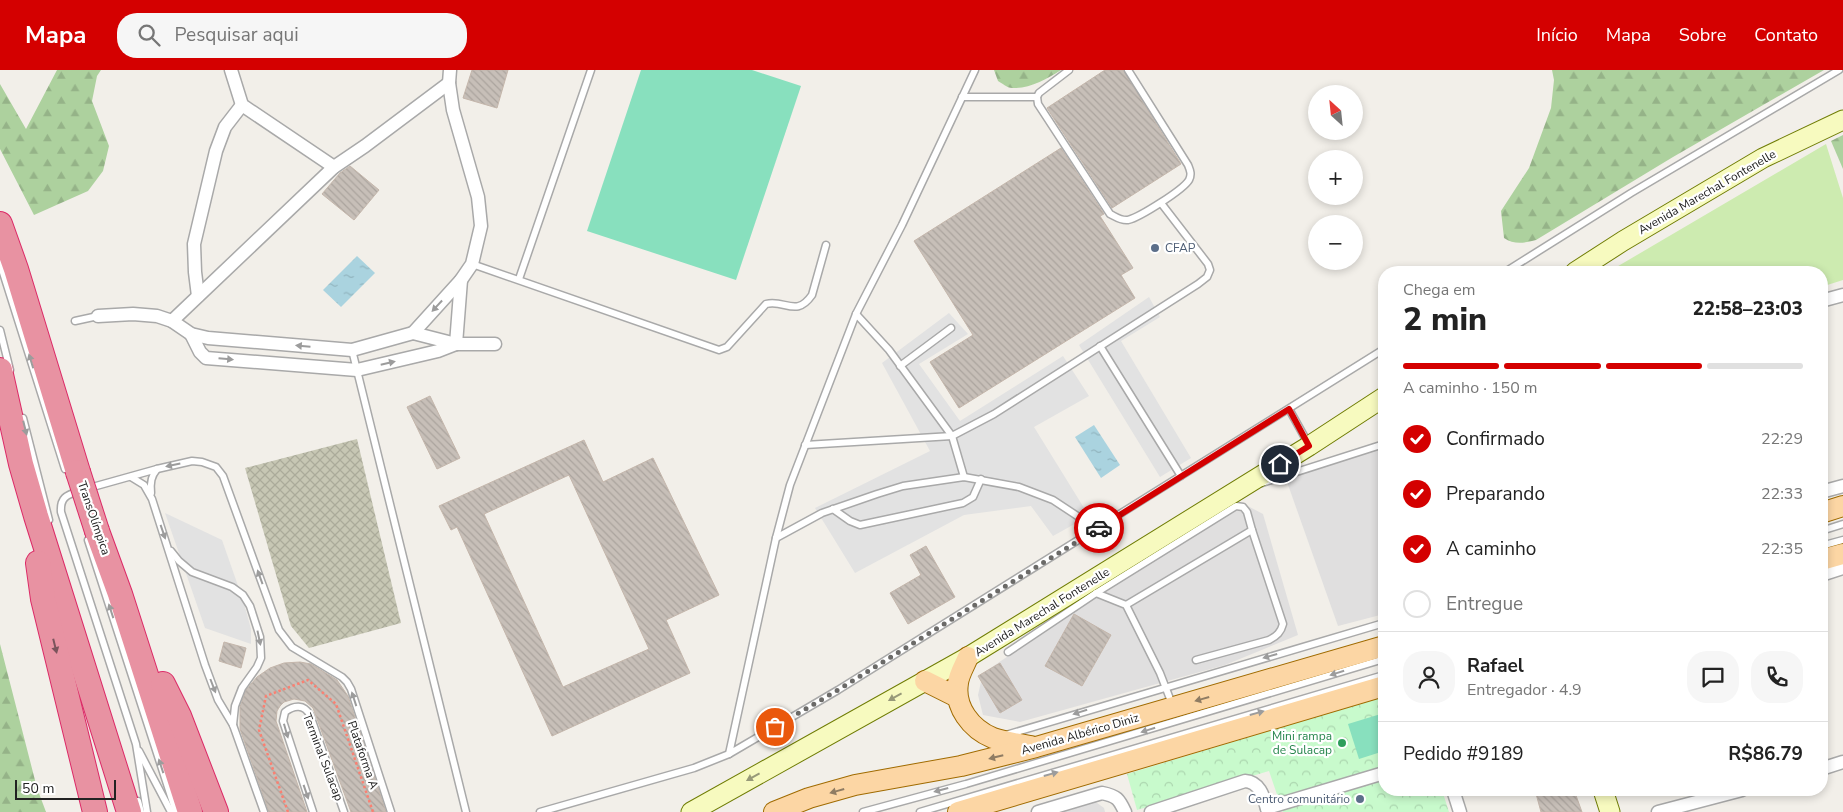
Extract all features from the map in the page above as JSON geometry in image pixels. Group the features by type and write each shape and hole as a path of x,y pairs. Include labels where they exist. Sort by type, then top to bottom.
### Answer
{"highway":[{"name":"TransOlímpica","path":"0,224 16,269 72,473 92,533 120,594 190,812"},
{"path":"6,374 21,464 44,522 132,803"},
{"path":"44,522 36,550 44,598 95,812"},
{"path":"120,594 178,716 216,812"}],"main road":[{"name":"Avenida Marechal Fontenelle","path":"1584,266 1763,158 1843,120"},
{"name":"Avenida Marechal Fontenelle","path":"691,812 968,658 1309,446 1378,401"},
{"path":"1828,511 1843,506"},
{"path":"1828,558 1843,554"},
{"name":"Avenida Albérico Diniz","path":"774,812 809,798 855,785 961,766 1036,747 1378,648"},
{"path":"968,658 958,681 957,697 962,710 970,722 984,734 1036,747"},
{"path":"925,681 957,697"},
{"path":"958,812 1378,688"},
{"path":"1605,796 1610,812"}],"street":[{"path":"231,70 242,105 334,167"},
{"path":"172,322 334,167 365,146 449,76"},
{"path":"412,333 461,280 472,264 481,226 478,197 453,110 449,76"},
{"path":"198,296 194,244 196,235 216,151 225,127 242,105"},
{"path":"456,344 461,280"},
{"path":"1828,299 1843,295"},
{"path":"98,316 157,316 172,322 191,334 208,338 352,350 412,333 456,344 494,344"},
{"path":"191,334 200,352 206,358 356,370 438,351 456,344"},
{"path":"1828,490 1843,486"},
{"path":"1828,573 1843,568"},
{"path":"1828,766 1843,762"},
{"path":"1151,812 1245,782 1252,782 1257,785 1262,792 1268,810 1378,776"},
{"path":"1038,812 1102,793 1112,795 1119,800 1125,812"},
{"path":"1455,796 1460,812"},
{"path":"1658,812 1719,796"}],"lane":[{"path":"520,280 591,70"},
{"path":"729,754 776,538 790,484 856,314 902,225 975,70"},
{"path":"1068,70 1043,89 1037,97 1038,104 1110,214 1118,219 1126,220 1161,203 1189,181 1191,174 1188,165 1128,70"},
{"path":"1515,266 1631,193 1839,70"},
{"path":"962,97 1037,97"},
{"path":"805,446 952,436 994,414 1198,284 1206,277 1210,270 1208,264 1161,203"},
{"path":"472,264 719,350 727,347 766,304 771,303 791,308 800,307 807,302 812,296 826,245"},
{"name":"TransOlímpica","path":"0,263 72,473"},
{"path":"856,314 889,350 952,436 964,477"},
{"path":"75,321 98,316"},
{"path":"900,366 951,328"},
{"path":"0,330 6,374"},
{"path":"1100,346 1182,476"},
{"path":"352,350 466,812"},
{"path":"540,812 694,768 729,754 838,690 1378,353"},
{"path":"20,407 44,522"},
{"path":"1289,409 1309,446"},
{"path":"1251,482 1267,482 1378,446"},
{"path":"147,812 136,744 60,504 67,494 157,468 192,461 216,467 223,476 279,630 292,647 342,677 351,689 391,812"},
{"path":"157,468 150,484 152,499 205,665 218,700 233,725 264,812"},
{"path":"131,477 144,485 152,499"},
{"path":"776,538 833,509 898,488 964,477 1019,487 1053,500 1097,529"},
{"path":"833,509 850,521 860,524 870,523 963,503 973,497 981,479"},
{"path":"1008,652 1236,506 1243,507 1247,512 1283,624 1281,631 1276,637 1269,640 1196,660"},
{"path":"1828,529 1843,524"},
{"path":"1126,605 1252,530"},
{"name":"TransOlímpica","path":"92,533 176,812"},
{"path":"1828,544 1843,540"},
{"path":"168,548 192,572 232,587 242,595 250,606 260,637 260,658 257,667 242,688 235,706 233,725"},
{"path":"1096,594 1126,605 1166,687 1173,708"},
{"path":"995,738 1378,625"},
{"path":"863,812 975,781 1378,662"},
{"path":"920,812 1378,678"},
{"name":"Terminal Sulacap","path":"313,812 283,721 285,712 291,707 298,706 307,710 310,715 344,812"},
{"path":"136,744 171,812"},
{"path":"132,803 141,812"}],"path":[{"name":"Plataforma A","path":"336,704 374,812"},
{"path":"259,730 288,812"}],"shaded area":[{"path":"1149,297 1160,317 1121,341 1191,458 1160,477 1079,345"},
{"path":"949,313 968,334 919,364 960,421 1063,356 1089,396 1034,427 1089,516 1053,536 1031,506 964,515 855,573 815,508 930,451 882,363"},
{"path":"357,439 401,623 309,648 291,626 245,468"},
{"path":"1378,448 1378,616 1338,626 1286,479"},
{"path":"1244,504 1263,514 1298,635 1225,665 1020,722 983,715 978,695 983,673 1119,582"},
{"path":"165,513 222,540 243,600 251,629 251,644 205,628"},
{"path":"1093,800 1104,808 1105,812 1053,812"}],"green space":[{"path":"57,70 101,70 97,76 92,101 109,146 103,171 88,191 34,215 0,149 0,84 26,129"},
{"path":"641,70 752,70 801,86 736,280 587,231"},
{"path":"994,70 1061,70 1031,85 1012,88 998,81"},
{"path":"1552,70 1824,70 1673,157 1536,240 1524,243 1512,242 1504,238 1501,211 1529,168 1551,108 1554,80"},
{"path":"1843,135 1843,169 1831,141"},
{"path":"1826,144 1843,198 1843,280 1828,285 1828,266 1618,266"},
{"path":"0,644 37,788 46,812 0,812"},
{"path":"1378,698 1378,796 1444,796 1449,812 1283,812 1269,771 1137,810 1127,774"},
{"path":"1378,715 1378,753 1359,759 1348,724"}],"water":[{"path":"357,256 375,273 341,307 323,290"},
{"path":"1094,425 1120,465 1101,478 1075,437"}],"building":[{"path":"472,70 508,70 497,108 463,98"},
{"path":"1105,70 1123,70 1181,164 1112,208 1047,108"},
{"path":"1061,148 1104,214 1100,216 1133,268 1121,275 1135,298 959,408 930,362 973,335 914,241"},
{"path":"350,166 379,190 354,220 322,194 340,173"},
{"path":"430,396 460,458 437,469 407,407"},
{"path":"584,440 603,482 653,458 719,595 666,620 690,673 552,736 457,527 451,530 439,506","holes":["569,475 649,649 563,687 484,514"]},
{"path":"926,546 955,597 908,624 890,593 921,575 910,555"},
{"path":"1074,614 1111,635 1082,686 1045,666"},
{"path":"224,642 246,648 241,668 219,661"},
{"path":"300,662 311,664 337,680 348,696 386,812 351,812 313,708 305,701 294,699 284,702 280,706 277,711 276,721 307,812 269,812 240,729 240,707 246,690 257,677 270,668 284,663"},
{"path":"1000,663 1022,700 1000,713 978,676"},
{"path":"1537,796 1576,796 1582,812 1541,812"}],"way so far":[{"path":"775,727 1099,528"}],"place":[{"name":"CFAP","path":"1155,248"},
{"name":"Mini rampa de Sulacap","path":"1342,743"},
{"name":"Centro comunitário","path":"1360,799"}],"route":[{"path":"1099,528 1289,409 1309,446 1280,464"}]}
